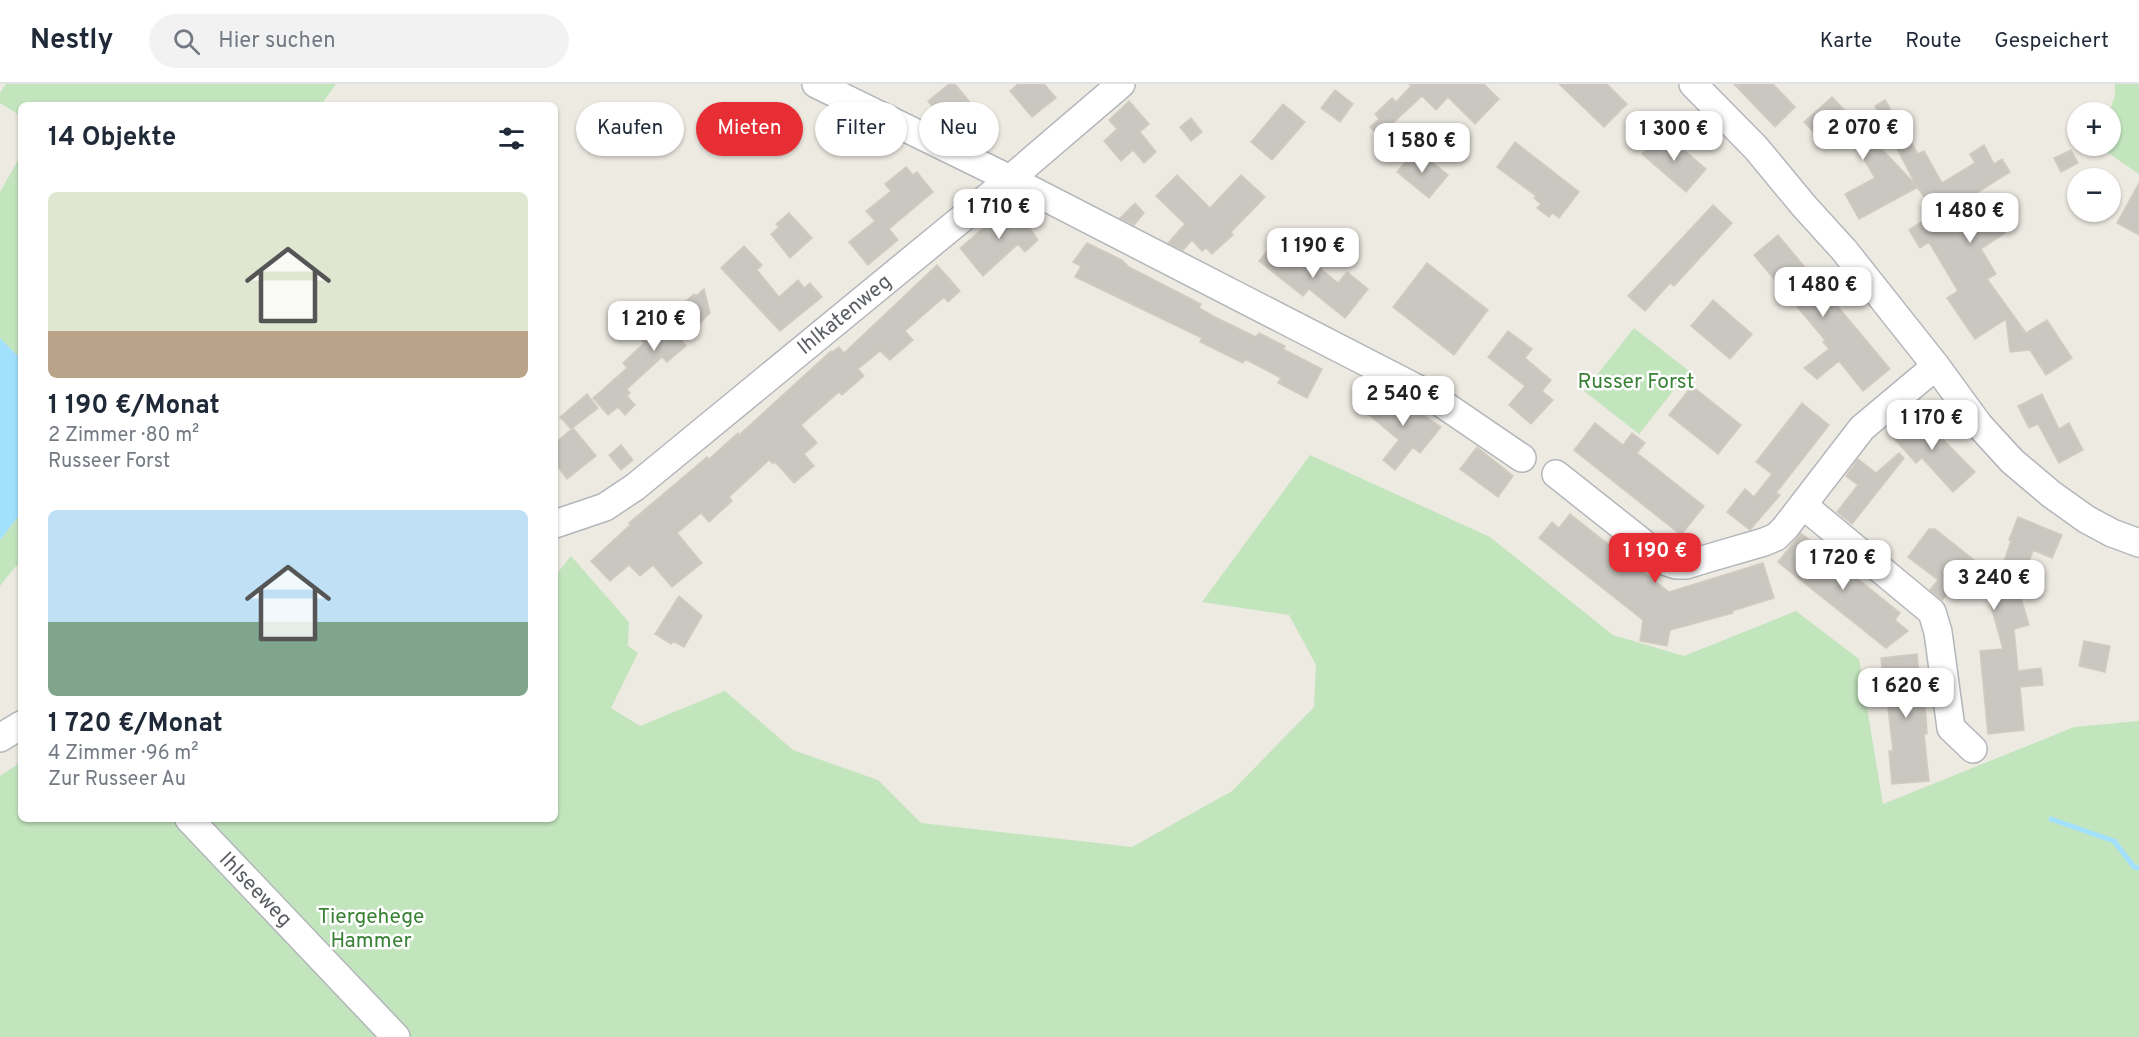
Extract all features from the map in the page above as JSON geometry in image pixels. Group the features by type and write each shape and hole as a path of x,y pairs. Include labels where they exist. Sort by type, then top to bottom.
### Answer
{"street":[{"path":"816,84 1010,179 1428,394 1522,458"},
{"name":"Ihlkatenweg","path":"558,523 605,507 635,487 1010,179 1121,84"},
{"path":"1693,84 1756,148 1844,250 1936,366 1979,425 2012,461 2051,494 2086,519 2112,533 2139,543"},
{"path":"1556,474 1667,562 1676,565 1709,558 1776,537 1862,428 1936,366"},
{"path":"1803,505 1932,612 1938,632 1951,728 1973,749"},
{"path":"0,738 18,727"},
{"name":"Ihlseeweg","path":"192,822 396,1037"}],"green space":[{"path":"6,84 336,84 323,102 18,102 18,114 0,103 0,93"},
{"path":"2115,84 2139,84 2139,174 2113,156 2121,156 2121,102 2113,102"},
{"path":"18,160 18,356 0,338 0,192"},
{"name":"Russer Forst","path":"1634,328 1689,371 1639,434 1584,391"},
{"name":"Tiergehege Hammer","path":"1310,455 1490,537 1613,635 1684,656 1796,611 1859,659 1883,804 2074,727 2139,721 2139,1037 0,1037 0,776 18,764 18,822 558,822 558,572 571,556 629,622 628,646 638,653 611,708 640,726 725,691 793,750 878,780 921,823 1132,847 1232,791 1314,707 1316,665 1289,615 1202,602"},
{"path":"18,517 18,566 0,586 0,540"}],"water":[{"path":"0,338 18,356 18,517 0,540"}],"building":[{"path":"949,84 955,84 970,102 929,102"},
{"path":"1018,84 1044,84 1056,98 1032,117 1010,91"},
{"path":"1409,84 1484,84 1499,99 1475,124 1448,97 1436,110 1422,96 1379,136 1370,127 1379,119 1375,114 1392,98 1396,102 1411,86"},
{"path":"1559,84 1607,84 1627,104 1604,127"},
{"path":"1734,84 1773,84 1795,107 1775,127"},
{"path":"1335,90 1353,104 1340,122 1321,108"},
{"path":"1832,97 1918,187 1859,219 1845,194 1875,178 1843,124 1823,142 1804,122"},
{"path":"1885,100 1918,154 1924,151 1942,183 1975,163 1970,154 1984,145 1994,164 2002,159 2010,172 1978,192 2005,233 1981,249 1996,274 1987,279 2026,333 2047,320 2072,358 2046,375 2030,350 2010,352 2006,319 1975,339 1947,298 1958,291 1929,242 1920,248 1909,230 1935,213 1916,185 1875,106"},
{"path":"1129,101 1149,124 1140,132 1156,152 1144,163 1133,150 1121,161 1104,141 1117,129 1109,120"},
{"path":"1283,104 1305,122 1272,160 1251,142"},
{"path":"1191,118 1202,132 1191,141 1180,127"},
{"path":"1662,131 1706,169 1686,192 1642,154"},
{"path":"1515,142 1579,192 1559,218 1552,213 1549,217 1537,208 1541,204 1534,198 1536,196 1497,167"},
{"path":"1416,149 1448,175 1429,198 1397,172"},
{"path":"2067,152 2067,156 2074,156 2078,163 2061,172 2054,158"},
{"path":"906,167 913,175 917,172 933,192 889,229 898,240 868,265 849,242 875,221 866,211 891,191 885,184"},
{"path":"1177,175 1210,208 1241,175 1265,197 1231,232 1233,235 1212,254 1206,248 1202,251 1192,240 1183,250 1168,243 1185,224 1156,196"},
{"path":"2139,183 2139,235 2117,223 2121,222 2121,216"},
{"path":"1135,203 1144,213 1134,225 1120,218"},
{"path":"1713,205 1732,223 1674,286 1670,283 1645,311 1628,296"},
{"path":"1009,206 1012,210 1015,207 1038,240 1025,252 1018,244 983,276 960,248"},
{"path":"789,213 812,238 790,258 771,234 779,227 776,224"},
{"path":"1778,235 1890,369 1863,391 1839,361 1817,379 1804,368 1829,349 1823,342 1825,340 1754,255"},
{"path":"1277,239 1306,262 1309,259 1338,283 1347,272 1368,289 1345,318 1309,289 1303,296 1259,261"},
{"path":"1087,243 1201,304 1199,308 1213,316 1256,337 1259,333 1285,346 1283,349 1322,369 1307,398 1278,383 1281,378 1245,359 1243,363 1200,342 1202,338 1075,277 1081,266 1073,262"},
{"path":"744,246 762,265 757,270 779,297 798,280 804,288 810,283 822,297 780,331 721,268"},
{"path":"1427,263 1488,310 1454,355 1393,307"},
{"path":"937,265 960,291 948,302 944,297 905,331 913,340 890,360 880,351 858,369 864,376 842,395 839,392 801,425 817,443 804,454 814,466 794,483 775,462 773,464 769,460 729,497 732,501 709,522 701,513 677,533 702,563 672,587 653,565 640,576 629,565 610,581 591,561 630,525 629,523 707,457 709,459 738,433 739,435 831,351 839,347 844,353"},
{"path":"704,289 710,313 682,341 686,346 667,362 662,357 627,389 630,393 627,396 635,405 625,415 618,407 608,415 593,398 627,368 623,363 644,343 642,341 694,294 696,296"},
{"path":"1713,300 1752,334 1730,359 1691,326"},
{"path":"1508,331 1532,349 1525,358 1551,380 1542,391 1553,400 1531,424 1509,405 1525,386 1488,357"},
{"path":"1692,386 1741,425 1718,454 1669,415"},
{"path":"1388,391 1441,427 1420,453 1413,447 1395,470 1383,460 1399,440 1369,415"},
{"path":"587,394 598,408 571,429 560,417"},
{"path":"2042,394 2059,429 2069,423 2083,450 2059,463 2038,424 2029,428 2018,406"},
{"path":"1802,403 1829,425 1776,493 1780,495 1750,530 1727,512 1745,489 1754,497 1772,474 1756,462"},
{"path":"1915,411 1975,472 1953,492 1922,458 1916,463 1890,434"},
{"path":"1595,423 1623,445 1632,433 1645,443 1637,453 1704,506 1681,535 1574,450"},
{"path":"573,428 596,456 567,479 558,467 558,440"},
{"path":"621,445 633,460 621,470 609,455"},
{"path":"1477,447 1513,476 1498,497 1460,469"},
{"path":"1899,453 1904,458 1852,524 1837,512 1858,485 1846,476 1858,459 1876,473"},
{"path":"1570,514 1669,592 1763,563 1774,598 1732,611 1733,613 1670,630 1667,646 1640,641 1643,620 1539,538 1552,522 1559,528"},
{"path":"2018,517 2062,535 2052,558 2033,550 2019,591 2029,625 2014,629 2018,671 2041,668 2043,685 2020,687 2024,730 1988,734 1980,651 2003,649 1980,567 1958,595 1951,590 1942,600 1930,590 1938,580 1908,557 1929,529 1935,529 1998,579"},
{"path":"1801,533 1900,613 1895,620 1908,631 1886,648 1778,562"},
{"path":"679,596 702,616 684,647 673,641 671,644 655,634"},
{"path":"2084,641 2110,646 2105,672 2079,666"},
{"path":"1917,654 1926,717 1927,734 1924,734 1929,781 1892,784 1889,751 1893,751 1881,658"}],"waterway":[{"path":"2051,819 2114,841 2134,867 2139,868"}]}
